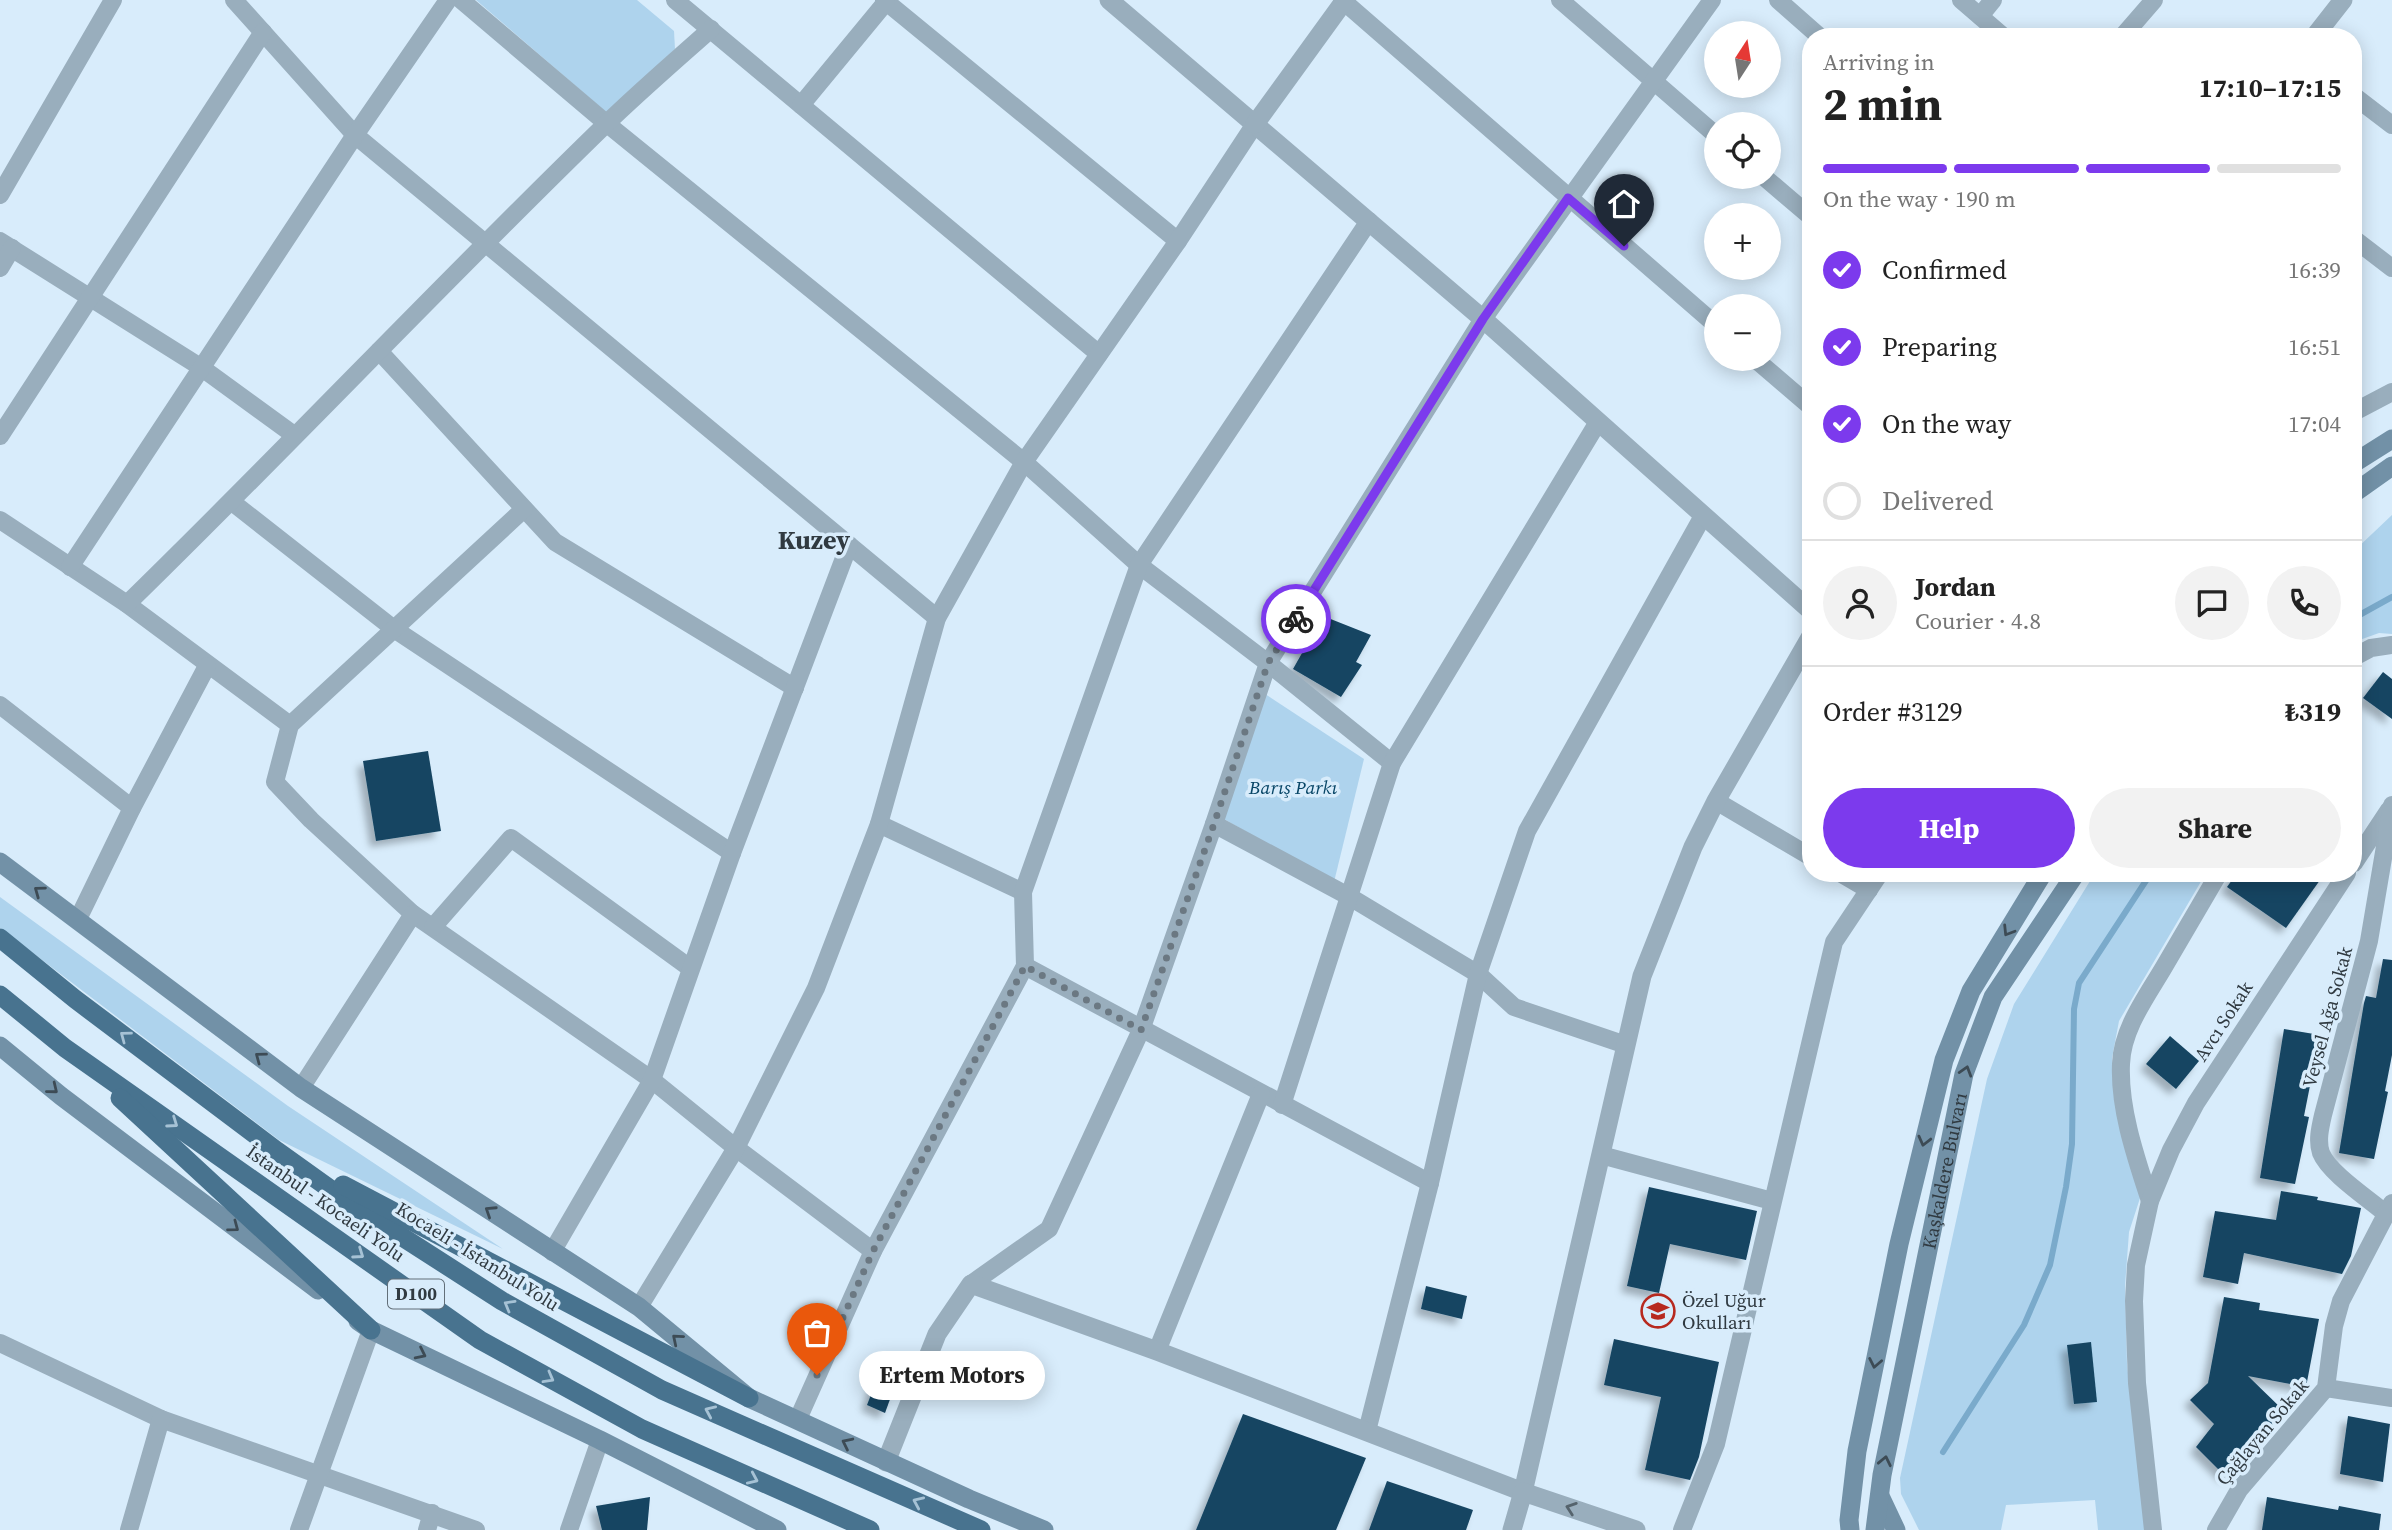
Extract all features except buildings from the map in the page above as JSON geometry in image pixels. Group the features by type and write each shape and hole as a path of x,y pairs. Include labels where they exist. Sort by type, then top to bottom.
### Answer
{"highway":[{"name":"Kocaeli - İstanbul Yolu","path":"0,938 75,999 351,1204 502,1301 662,1390 981,1530"},
{"name":"İstanbul - Kocaeli Yolu","path":"0,995 65,1048 480,1340 642,1429 870,1530"},
{"path":"65,1048 371,1330"},
{"path":"278,1151 749,1398"}],"main road":[{"path":"2362,458 2392,439"},
{"path":"2362,487 2392,466"},
{"path":"0,862 301,1088 639,1307 749,1398 886,1462 1044,1530"},
{"name":"Kaşkaldere Bulvarı","path":"1850,1530 1857,1451 1899,1244 1944,1060 1971,991 2038,882"},
{"name":"Kaşkaldere Bulvarı","path":"1875,1530 1879,1494 1964,1074 1993,996 2070,882"},
{"path":"0,1046 61,1096 371,1330 600,1440 777,1530"},
{"name":"Kaşkaldere Bulvarı","path":"1836,1530 1853,1491"},
{"path":"1879,1494 1896,1530"}],"street":[{"path":"0,195 113,0"},
{"path":"234,0 355,135 937,618"},
{"path":"70,567 355,135 448,0"},
{"path":"461,0 606,123 1024,462 1139,565 1268,663 1392,763"},
{"path":"675,0 1100,354"},
{"path":"1109,0 1483,319 1802,603"},
{"path":"1560,0 1704,125"},
{"path":"886,1462 937,1334 971,1284 1049,1229 1141,1030 1268,663 1483,319 1712,0"},
{"path":"1778,0 1810,28"},
{"path":"1961,0 1994,28"},
{"path":"1980,16 1993,0"},
{"path":"2130,28 2154,0"},
{"path":"2321,28 2343,0"},
{"path":"801,105 885,1 1178,241"},
{"path":"639,1307 736,1148 816,988 879,824 937,618 1024,462 1178,241 1255,124 1344,1 1704,315"},
{"path":"127,604 232,502 294,435 606,123 711,29"},
{"path":"0,436 263,32"},
{"path":"2362,102 2392,125"},
{"path":"1779,189 1802,209"},
{"path":"797,1419 873,1251 1025,966 1023,892 1139,565 1369,221"},
{"path":"0,268 6,244 202,368 294,435"},
{"path":"2362,245 2392,268"},
{"path":"379,351 555,542 795,688"},
{"path":"1769,371 1802,399"},
{"path":"2362,408 2392,391"},
{"path":"1282,1105 1392,763 1598,422"},
{"path":"232,502 394,629 732,853"},
{"path":"524,509 290,725 275,782 311,820 413,914 652,1080 736,1148 873,1251"},
{"path":"1367,1431 1430,1184 1478,974 1527,831 1703,516"},
{"path":"0,520 127,604 290,725"},
{"path":"552,1252 652,1080 732,853 849,545"},
{"path":"2362,653 2371,648 2392,645"},
{"path":"1512,1530 1642,976 1693,847 1802,652"},
{"path":"78,919 132,808 207,666"},
{"path":"0,705 132,808"},
{"path":"1716,802 1802,852"},
{"path":"2362,851 2392,805"},
{"name":"Veysel Ağa Sokak","path":"2389,1208 2333,1169 2322,1157 2319,1144 2323,1115 2370,941 2392,805"},
{"path":"879,824 1023,892"},
{"path":"1214,824 1350,897 1478,974 1514,1007 1626,1045"},
{"path":"433,927 511,838 690,968"},
{"path":"1855,882 1869,890"},
{"path":"1682,1530 1716,1444 1834,942 1874,882"},
{"path":"2150,1201 2130,1140 2122,1082 2123,1047 2137,1013 2214,882"},
{"name":"Avcı Sokak","path":"2153,1530 2137,1383 2134,1300 2136,1265 2150,1201 2171,1150 2196,1103 2341,882"},
{"path":"301,1088 413,914"},
{"path":"1025,966 1430,1184"},
{"path":"1157,1351 1261,1094"},
{"path":"1601,1155 1772,1201"},
{"name":"Çağlayan Sokak","path":"2216,1530 2239,1490 2326,1388 2334,1326 2341,1301 2389,1208"},
{"path":"971,1284 1157,1351 1523,1492 1636,1530"},
{"path":"299,1530 371,1330"},
{"path":"0,1343 160,1419 317,1474 429,1521 476,1530"},
{"path":"2326,1388 2392,1398"},
{"path":"129,1530 160,1419"},
{"path":"569,1530 600,1440"}],"green space":[{"path":"476,0 637,0 674,31 675,49 607,113"},
{"path":"2392,515 2392,634 2379,633 2362,639 2362,543"},
{"name":"Barış Parkı","path":"1259,690 1364,759 1334,882 1217,815"},
{"path":"2089,882 2201,882 2119,1021 2112,1058 2116,1103 2141,1195 2129,1232 2125,1286 2127,1364 2146,1530 2098,1530 2095,1500 2006,1505 2001,1530 1919,1530 1901,1494 1900,1478 1987,1079 2014,1004"},
{"path":"0,897 288,1106 503,1249 279,1140 0,928"}],"waterway":[{"path":"2362,614 2392,597"},
{"path":"1943,1452 2024,1325 2050,1265 2072,1144 2074,1009 2079,983 2145,882"}],"way so far":[{"path":"817,1375 873,1251 1025,966 1141,1030 1268,663 1296,619"}],"place":[{"name":"Özel Uğur Okulları","path":"1658,1311"},
{"name":"Ertem Motors","path":"817,1375"}],"district":[{"name":"Kuzey","path":"814,540"}],"route":[{"path":"1296,619 1483,319 1568,198 1624,246"}]}
